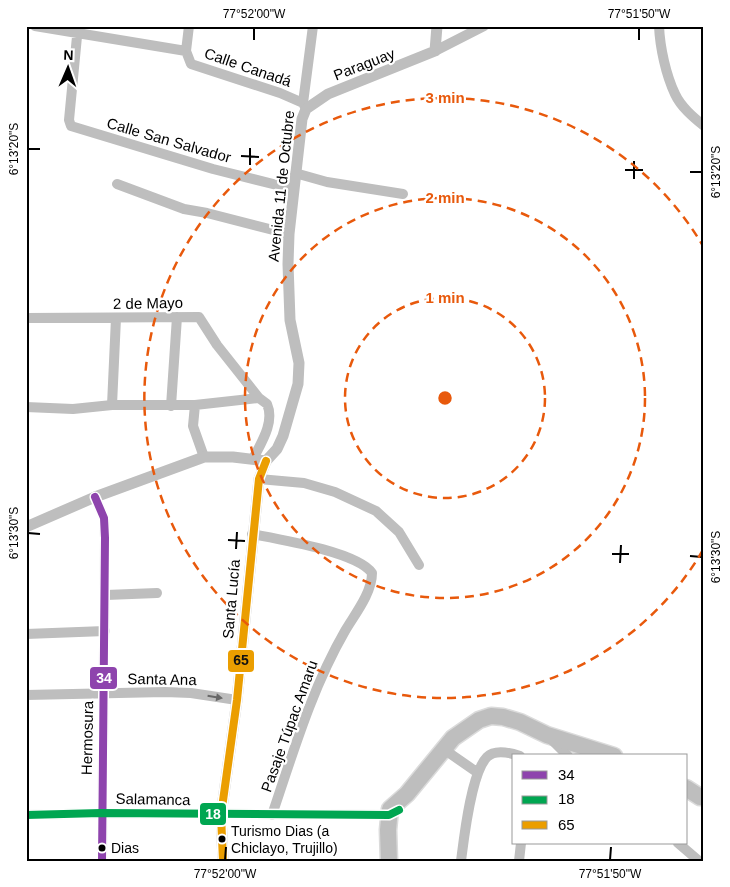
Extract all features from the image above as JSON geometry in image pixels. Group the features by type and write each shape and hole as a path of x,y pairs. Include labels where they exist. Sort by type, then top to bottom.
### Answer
{"highway":[{"path":"389,861 395,810 453,738 468,726 491,716 503,716 546,735 608,754"},
{"path":"395,810 398,861"}],"street":[{"path":"35,26 77,30 186,51"},
{"name":"Calle Canadá","path":"189,26 186,51 191,64 280,93 305,106"},
{"name":"Avenida 11 de Octubre","path":"266,461 277,450 283,436 298,384 299,363 290,320 288,294 289,234 313,26"},
{"path":"435,51 437,26"},
{"path":"435,51 484,26"},
{"path":"659,26 675,95 688,113 704,126"},
{"name":"Calle San Salvador","path":"77,30 69,120 71,126 213,169 293,189"},
{"name":"Paraguay","path":"305,106 328,94 435,51"},
{"path":"295,173 326,182 403,194"},
{"path":"117,184 184,209 289,234"},
{"path":"171,406 177,317"},
{"name":"2 de Mayo","path":"26,318 199,317 217,345 260,398"},
{"path":"112,405 116,318"},
{"path":"26,407 72,409 112,405 171,406 260,398 267,404 269,419 266,431 253,459"},
{"path":"194,405 193,426 204,457"},
{"path":"26,527 96,497 204,457 266,461"},
{"name":"Santa Lucía","path":"223,861 221,814 237,700 252,534 259,479 266,461"},
{"path":"259,479 304,482 364,504 376,511 399,532 419,565"},
{"name":"Hermosura","path":"96,497 104,518 106,595 102,693 102,861"},
{"name":"Pasaje Túpac Amaru","path":"252,534 328,551 369,568 372,573 372,581 362,603 330,657 324,676 303,720 272,815"},
{"path":"106,595 157,592"},
{"path":"26,634 105,631"},
{"name":"Santa Ana","path":"26,694 191,693 237,700"},
{"path":"546,735 566,754"},
{"path":"445,750 478,773"},
{"path":"461,861 469,809 478,773 488,756 500,752 512,754"},
{"name":"Salamanca","path":"26,816 101,813 272,815 395,810"},
{"path":"519,861 521,844"},
{"path":"679,844 699,861"}],"transit line":[{"name":"65","path":"223,861 221,815 237,700 259,479 266,461"},
{"name":"34","path":"95,497 104,518 105,538 102,861"},
{"name":"18","path":"26,815 101,813 389,815 399,810"}],"place":[{"name":"Turismo Dias (a Chiclayo, Trujillo)","path":"222,839"},
{"name":"Dias","path":"102,848"}]}
